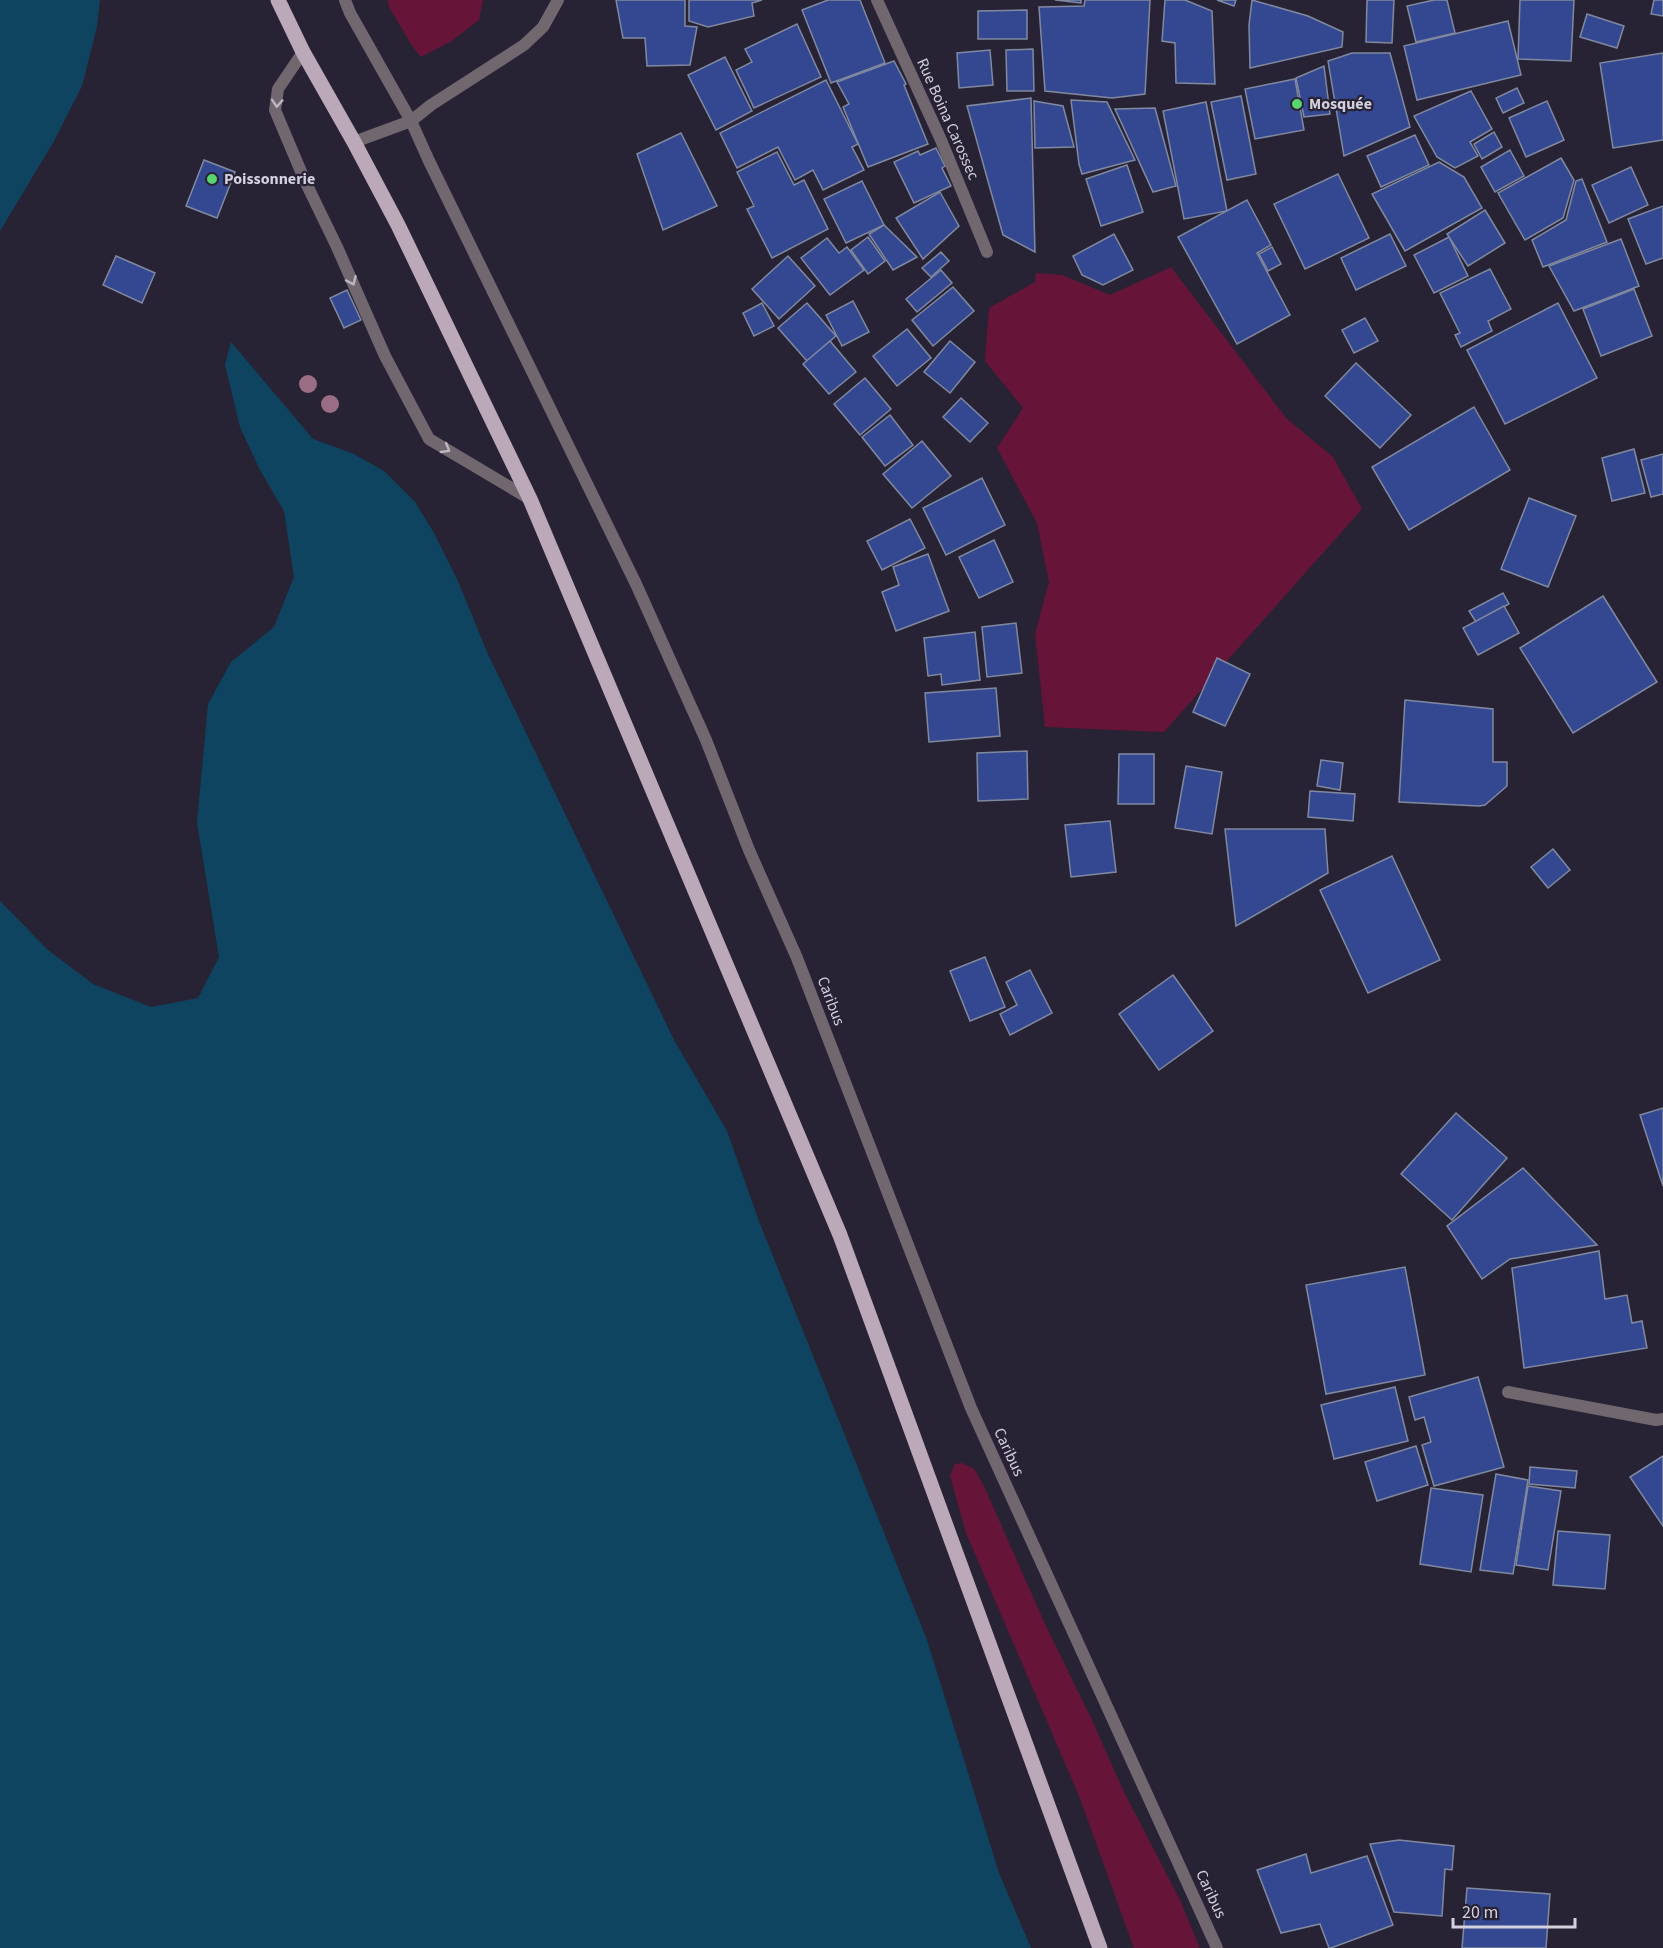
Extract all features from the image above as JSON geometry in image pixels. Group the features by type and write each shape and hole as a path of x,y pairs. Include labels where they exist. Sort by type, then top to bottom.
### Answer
{"main road":[{"path":"278,0 303,52 398,225 530,499 840,1235 1100,1948"}],"street":[{"name":"Caribus","path":"345,0 350,13 411,121 636,584 706,740 749,850 797,958 971,1408 1217,1948"},
{"path":"354,142 411,121 431,105 524,45 543,27 558,0"},
{"name":"Rue Boina Carossec","path":"877,0 941,140 987,252"},
{"path":"303,52 278,88 275,110 385,356 429,439 530,499"},
{"path":"1508,1392 1656,1420 1663,1419"}],"shaded area":[{"path":"388,0 483,0 479,20 450,42 421,57 389,7"},
{"path":"1171,267 1286,418 1333,457 1362,509 1164,732 1045,727 1035,634 1049,582 1037,523 997,448 1023,408 985,361 989,308 1035,282 1036,273 1062,275 1110,295"},
{"path":"962,1463 974,1469 983,1484 1045,1624 1123,1790 1180,1900 1200,1948 1134,1948 1079,1796 966,1533 950,1476 955,1464"}],"water":[{"path":"0,0 100,0 97,26 82,86 54,141 0,231"},
{"path":"231,342 313,439 354,454 384,471 415,502 434,533 457,579 487,652 674,1040 727,1131 760,1224 927,1640 999,1873 1031,1948 0,1948 0,901 48,950 93,984 151,1007 198,998 219,957 197,823 208,704 231,662 274,627 294,577 284,511 260,470 240,427 225,365"}],"building":[{"path":"616,0 685,0 685,26 697,27 690,65 647,66 645,38 623,38"},
{"path":"689,0 762,0 752,3 754,16 708,27 689,21"},
{"path":"828,0 860,0 885,63 831,83 802,10"},
{"path":"1055,0 1081,0 1081,3"},
{"path":"1085,0 1150,0 1145,94 1112,98 1045,91 1039,7 1084,6"},
{"path":"1165,0 1185,0 1212,11 1215,84 1176,83 1175,43 1162,41"},
{"path":"1217,0 1236,0 1234,6"},
{"path":"1252,0 1308,16 1343,32 1342,47 1250,68 1249,25"},
{"path":"1367,0 1394,0 1392,43 1366,42"},
{"path":"1434,0 1447,0 1455,33 1416,42 1407,6"},
{"path":"1520,0 1574,0 1571,61 1518,59"},
{"path":"1654,0 1663,0 1663,16 1651,14"},
{"path":"1027,10 1027,39 978,39 978,11"},
{"path":"1587,14 1624,26 1617,48 1580,37"},
{"path":"1508,21 1521,75 1417,100 1404,46"},
{"path":"797,24 821,77 754,108 736,70 752,62 745,49"},
{"path":"1033,49 1034,91 1007,91 1006,50"},
{"path":"990,50 993,85 959,88 957,53"},
{"path":"1352,53 1390,53 1410,127 1344,156 1328,61"},
{"path":"1663,53 1663,140 1613,148 1600,63"},
{"path":"725,57 752,111 716,130 688,75"},
{"path":"894,61 906,84 904,85 928,144 868,167 843,107 849,104 837,82"},
{"path":"1324,66 1330,114 1304,117 1296,78"},
{"path":"1295,79 1304,130 1255,139 1245,89"},
{"path":"826,80 858,144 852,147 864,170 823,190 813,170 795,180 778,147 737,168 720,133"},
{"path":"1517,88 1524,103 1503,113 1496,98"},
{"path":"1471,91 1492,129 1470,142 1478,156 1455,168 1437,157 1414,116"},
{"path":"1241,96 1256,174 1227,180 1211,102"},
{"path":"1031,98 1035,252 1003,235 967,106"},
{"path":"1071,100 1107,102 1135,160 1082,174"},
{"path":"1034,101 1063,106 1074,147 1035,148"},
{"path":"1547,101 1564,140 1526,157 1509,118"},
{"path":"1206,102 1227,211 1184,219 1163,111"},
{"path":"1155,108 1176,186 1153,192 1115,109"},
{"path":"1494,132 1502,147 1482,159 1474,144"},
{"path":"681,133 717,206 663,230 637,154"},
{"path":"1415,135 1429,165 1381,187 1367,156"},
{"path":"936,148 951,186 914,203 894,162 918,151 920,155"},
{"path":"1510,150 1524,176 1495,192 1481,167"},
{"path":"777,152 794,185 804,180 828,229 772,258 747,209 754,206 737,172"},
{"path":"1561,158 1574,180 1563,218 1525,240 1498,193"},
{"path":"204,160 235,172 217,218 186,206"},
{"path":"1439,162 1464,177 1482,208 1405,251 1372,194"},
{"path":"1127,165 1143,212 1101,226 1086,179"},
{"path":"1631,167 1648,205 1609,223 1592,185"},
{"path":"1338,174 1369,238 1305,269 1274,204"},
{"path":"1582,179 1607,242 1543,267 1532,240 1566,220 1576,181"},
{"path":"862,181 884,225 846,243 824,199"},
{"path":"940,192 959,226 923,259 896,218"},
{"path":"1247,200 1271,245 1257,253 1290,315 1237,344 1178,237"},
{"path":"1663,206 1663,258 1646,264 1628,219"},
{"path":"1485,210 1505,243 1468,266 1447,234"},
{"path":"884,225 917,257 893,270 869,234"},
{"path":"1114,234 1133,270 1103,285 1082,275 1073,256"},
{"path":"1390,234 1406,266 1356,290 1341,258"},
{"path":"868,237 885,261 868,274 851,250"},
{"path":"1449,237 1468,276 1434,293 1414,255"},
{"path":"827,238 839,253 847,247 864,270 830,295 801,258"},
{"path":"1621,239 1639,286 1574,311 1549,266"},
{"path":"1272,247 1281,264 1268,271 1259,254"},
{"path":"941,252 949,261 931,277 922,268"},
{"path":"116,256 155,273 142,303 103,285"},
{"path":"788,256 815,286 779,319 752,289"},
{"path":"1490,269 1511,309 1488,321 1492,331 1461,347 1455,335 1460,333 1440,293"},
{"path":"941,270 952,283 917,312 906,299"},
{"path":"953,287 974,311 933,346 912,320"},
{"path":"1634,289 1652,336 1601,356 1583,309"},
{"path":"347,290 361,320 344,328 330,298"},
{"path":"853,301 869,332 842,346 826,315"},
{"path":"762,303 774,326 754,336 743,313"},
{"path":"807,303 836,336 807,361 778,328"},
{"path":"1558,303 1597,378 1505,424 1467,350"},
{"path":"1365,318 1378,341 1354,353 1342,330"},
{"path":"907,329 931,358 897,386 873,356"},
{"path":"830,341 856,372 829,394 803,364"},
{"path":"950,341 975,362 950,393 924,372"},
{"path":"1356,363 1411,415 1380,448 1325,396"},
{"path":"865,378 891,409 860,435 834,404"},
{"path":"961,398 988,423 970,442 943,417"},
{"path":"1474,407 1510,470 1409,530 1372,467"},
{"path":"890,415 913,445 885,466 862,437"},
{"path":"922,441 951,476 912,508 883,474"},
{"path":"1634,449 1645,493 1612,501 1602,458"},
{"path":"1663,454 1663,494 1651,497 1641,460"},
{"path":"982,478 1005,525 946,555 923,508"},
{"path":"1529,498 1576,516 1548,587 1501,569"},
{"path":"910,519 925,548 882,570 867,541"},
{"path":"994,540 1013,582 979,598 959,557"},
{"path":"928,554 949,611 896,631 882,592 899,585 893,567"},
{"path":"1503,593 1509,604 1476,622 1469,611"},
{"path":"1603,596 1657,682 1573,733 1520,648"},
{"path":"1504,606 1519,633 1478,655 1463,628"},
{"path":"1016,623 1022,673 987,677 982,627"},
{"path":"975,632 980,680 942,685 941,674 928,676 924,638"},
{"path":"1217,658 1250,674 1225,726 1193,712"},
{"path":"996,688 1000,736 929,742 925,693"},
{"path":"1405,700 1493,709 1493,762 1507,762 1507,786 1485,805 1479,806 1399,802"},
{"path":"1027,751 1028,799 978,801 977,753"},
{"path":"1119,754 1154,754 1154,804 1118,804"},
{"path":"1321,760 1343,763 1340,790 1317,786"},
{"path":"1186,766 1222,772 1212,834 1175,828"},
{"path":"1310,791 1355,794 1353,821 1308,817"},
{"path":"1110,821 1116,872 1071,877 1065,825"},
{"path":"1225,829 1325,829 1328,873 1236,926"},
{"path":"1553,849 1570,870 1548,888 1531,867"},
{"path":"1392,856 1440,960 1368,993 1320,890"},
{"path":"985,957 1005,1007 970,1021 950,971"},
{"path":"1030,970 1052,1013 1010,1035 1000,1014 1017,1005 1006,982"},
{"path":"1173,975 1213,1031 1159,1070 1119,1014"},
{"path":"1663,1108 1663,1186 1640,1115"},
{"path":"1456,1113 1507,1158 1452,1220 1401,1174"},
{"path":"1523,1168 1597,1245 1510,1259 1482,1279 1447,1226"},
{"path":"1599,1251 1605,1299 1627,1295 1632,1323 1642,1321 1647,1348 1524,1368 1512,1268"},
{"path":"1405,1267 1425,1375 1326,1394 1306,1285"},
{"path":"1478,1377 1504,1467 1434,1486 1422,1445 1431,1442 1424,1417 1415,1420 1409,1397"},
{"path":"1395,1387 1408,1441 1334,1459 1321,1405"},
{"path":"1416,1446 1428,1485 1377,1501 1365,1462"},
{"path":"1663,1456 1663,1526 1630,1477"},
{"path":"1530,1467 1577,1471 1575,1488 1529,1484"},
{"path":"1496,1474 1528,1480 1513,1574 1480,1570"},
{"path":"1528,1486 1561,1491 1548,1570 1516,1565"},
{"path":"1431,1488 1483,1495 1471,1572 1420,1564"},
{"path":"1558,1531 1610,1535 1605,1589 1553,1585"},
{"path":"1399,1840 1454,1846 1452,1870 1445,1869 1442,1916 1394,1912 1370,1844"},
{"path":"1306,1854 1311,1873 1367,1856 1393,1925 1331,1948 1329,1948 1320,1924 1281,1933 1257,1870"},
{"path":"1467,1888 1550,1894 1546,1948 1462,1948"}],"place":[{"name":"Mosquée","path":"1297,104"},
{"name":"Poissonnerie","path":"212,179"}]}
